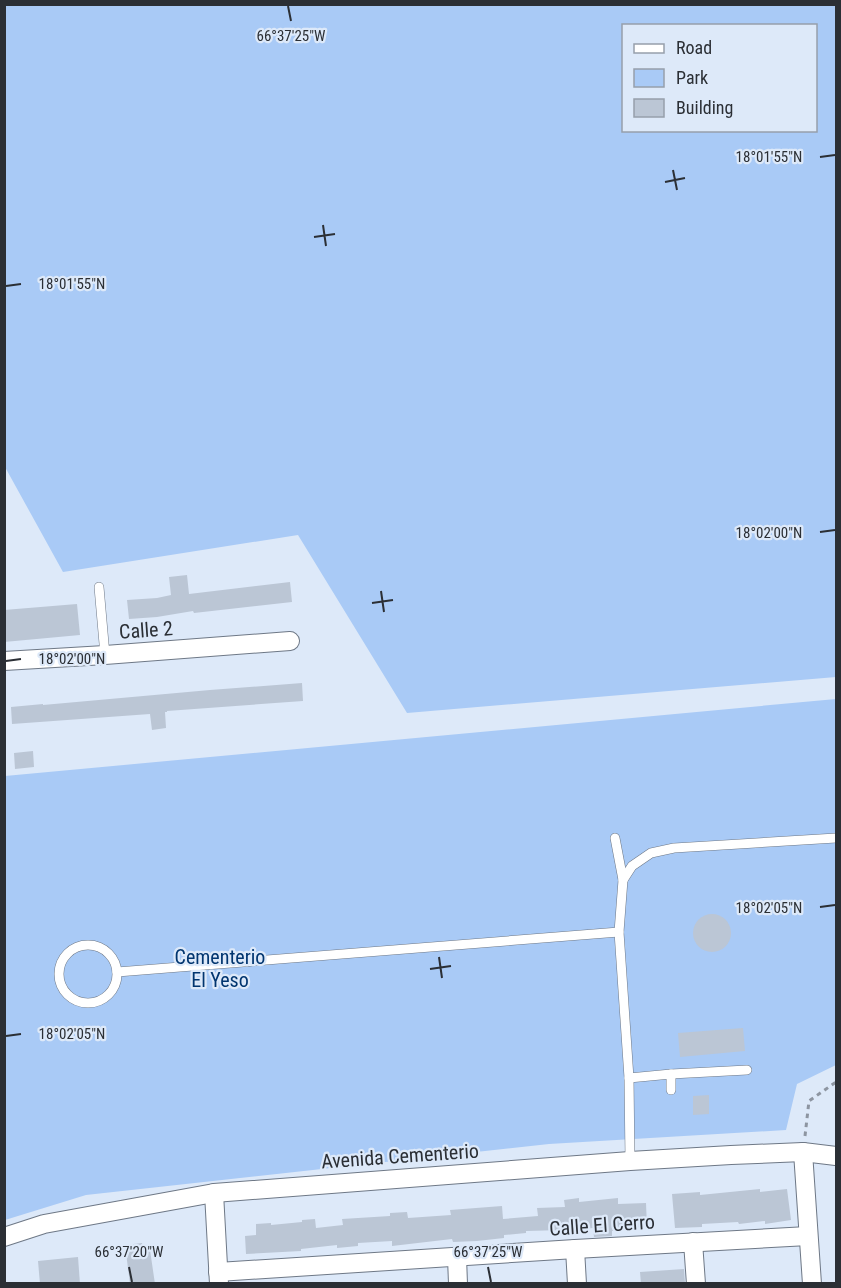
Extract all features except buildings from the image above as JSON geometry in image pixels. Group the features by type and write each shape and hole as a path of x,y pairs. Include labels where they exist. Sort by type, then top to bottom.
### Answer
{"street":[{"name":"Calle 2","path":"4,661 290,641"},
{"name":"Avenida Cementerio","path":"803,1152 837,1143"},
{"name":"Avenida Cementerio","path":"4,1237 44,1224 214,1193 630,1161 803,1152 837,1156"},
{"path":"803,1152 812,1284"},
{"path":"214,1193 219,1278"},
{"name":"Calle El Cerro","path":"219,1278 338,1274 457,1257 808,1236"},
{"path":"693,1242 696,1284"},
{"path":"575,1249 577,1284"},
{"path":"457,1257 458,1284"}],"lane":[{"path":"99,587 105,655"},
{"path":"615,838 623,879 619,932 629,1078 630,1161"},
{"path":"623,879 632,866 651,853 674,848 837,838"},
{"path":"117,972 619,932"},
{"path":"85,945 103,949 115,963 117,972 116,982 104,998 85,1003 67,995 58,977 62,959 76,947 85,945"},
{"path":"629,1078 747,1070"},
{"path":"670,1074 671,1090"}],"path":[{"path":"803,1152 809,1101 837,1082"}],"green space":[{"path":"4,5 836,5 836,677 407,713 298,535 63,572 5,467"},
{"name":"Cementerio El Yeso","path":"836,699 836,1065 797,1084 786,1130 549,1144 86,1195 5,1220 5,776"}]}
